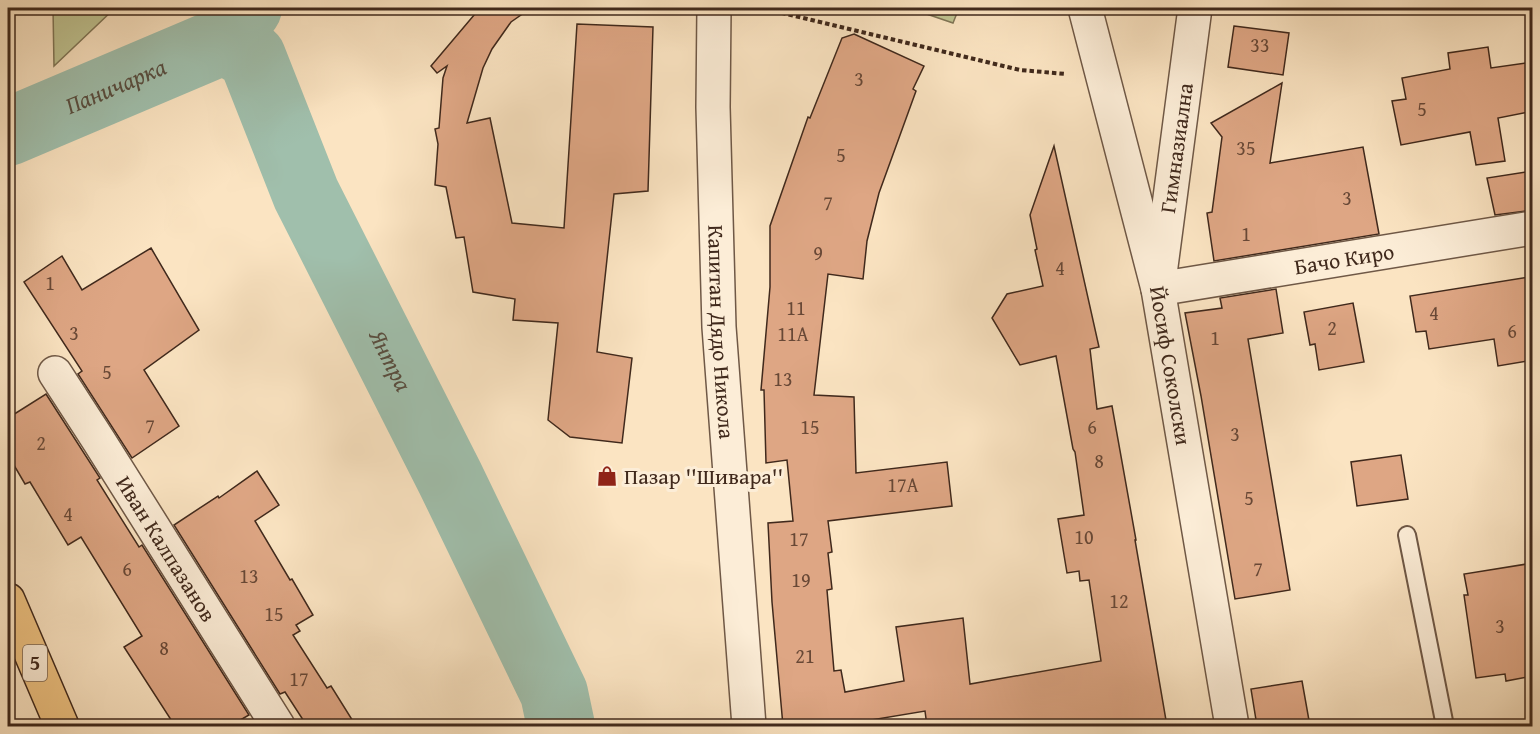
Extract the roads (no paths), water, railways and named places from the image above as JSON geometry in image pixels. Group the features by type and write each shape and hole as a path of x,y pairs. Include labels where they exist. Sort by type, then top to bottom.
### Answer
{"main road":[{"name":"5","path":"8,600 62,726"}],"street":[{"name":"Йосиф Соколски","path":"1085,8 1158,289 1232,726"},
{"name":"Гимназиална","path":"1158,289 1195,8"},
{"name":"Капитан Дядо Никола","path":"714,9 713,107 719,327 748,726"},
{"name":"Бачо Киро","path":"1158,289 1533,228"},
{"name":"Иван Калпазанов","path":"55,373 278,726"}],"lane":[{"path":"1407,535 1445,726"}],"waterway":[{"name":"Янтра","path":"248,8 225,40 252,57 306,194 450,478 554,693 561,726"},
{"name":"Паничарка","path":"8,132 225,40"}],"place":[{"name":"Пазар ''Шивара''","path":"607,476"}]}
